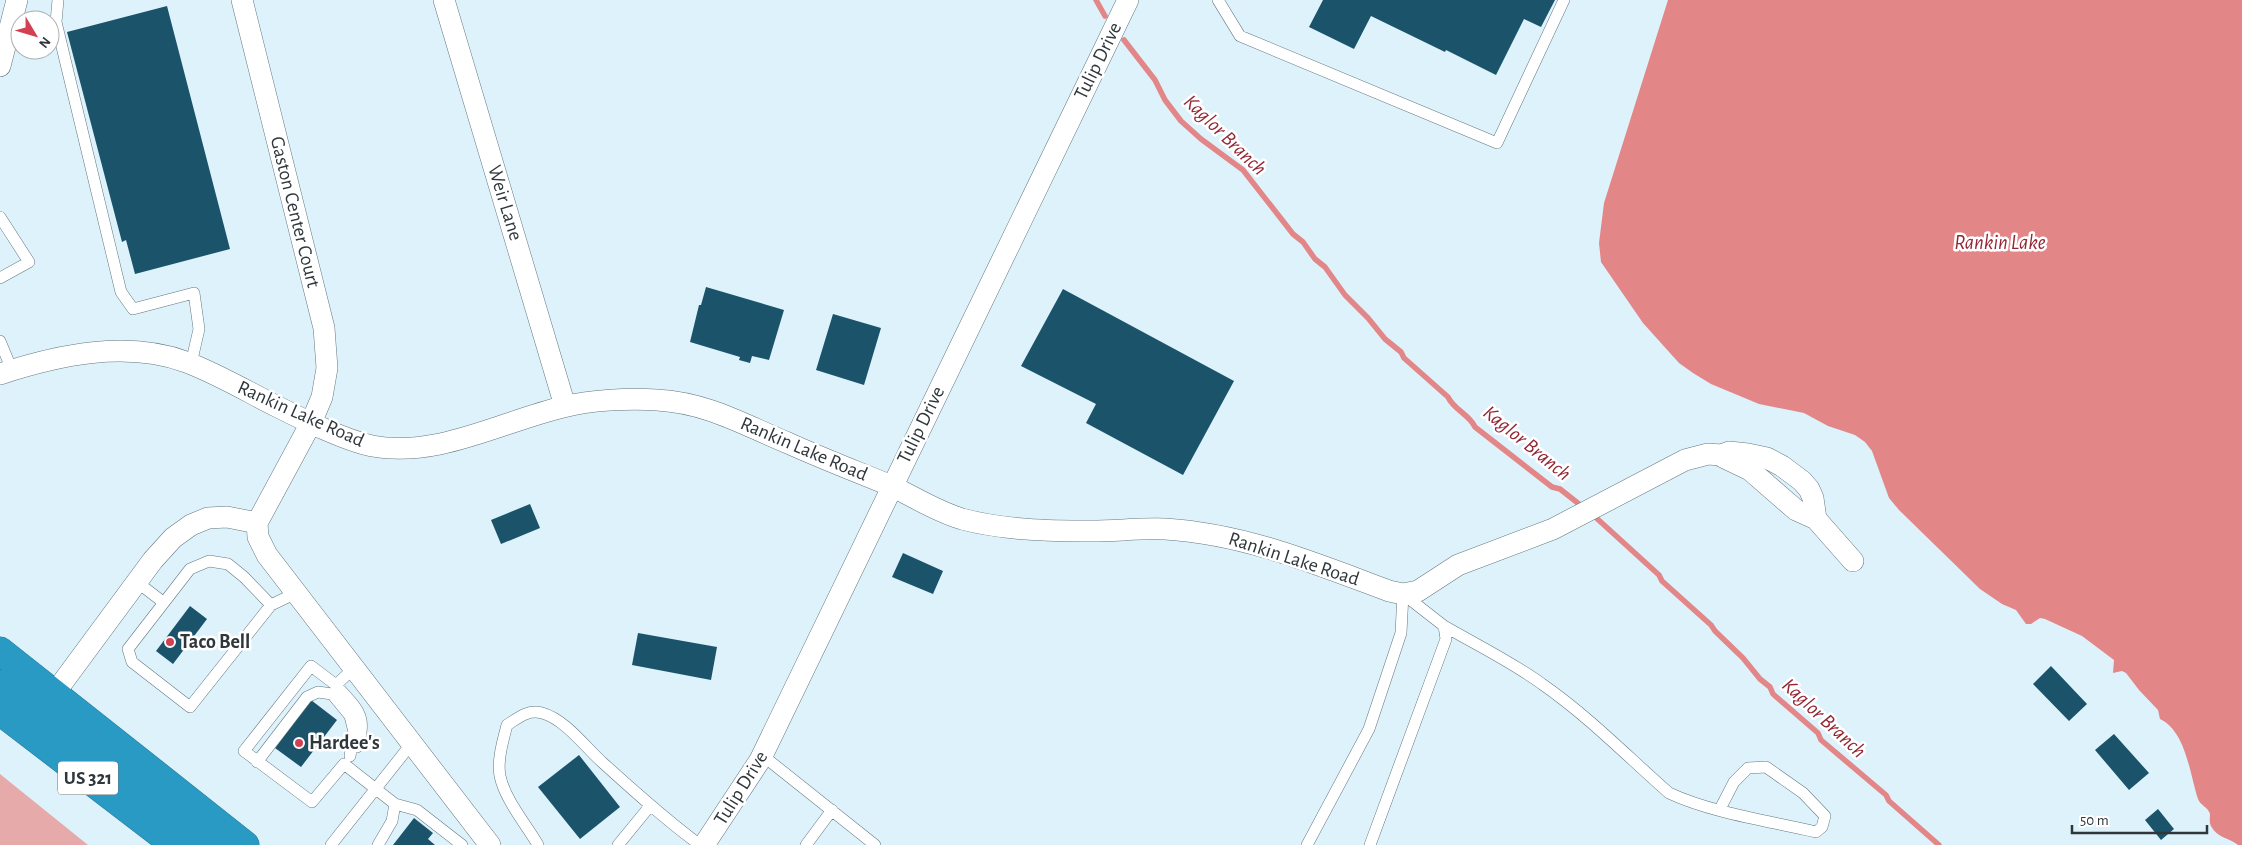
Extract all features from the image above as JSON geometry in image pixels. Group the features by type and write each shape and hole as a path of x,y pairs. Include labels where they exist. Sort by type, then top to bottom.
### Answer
{"highway":[{"name":"US 321","path":"0,651 145,768 245,845"},
{"path":"0,684 96,759 213,845"},
{"name":"US 321","path":"0,711 175,845"}],"street":[{"path":"0,66 17,0"},
{"name":"Gaston Center Court","path":"242,0 324,328 327,368 322,397 311,423 257,523"},
{"name":"Weir Lane","path":"444,0 565,406"},
{"name":"Tulip Drive","path":"704,845 762,755 1128,0"},
{"name":"Rankin Lake Road","path":"6,372 61,357 117,351 142,352 191,364 311,423 369,445 410,450 464,438 565,406 652,400 686,402 722,413 788,444 892,487 928,506 962,519 1009,528 1092,531 1163,529 1226,536 1264,546 1389,591 1403,594"},
{"path":"1403,594 1425,588 1440,575 1458,565 1553,530 1685,460 1708,454 1721,454 1729,461 1750,470 1796,510 1816,519 1853,561"},
{"path":"54,694 137,582 173,538 191,525 208,518 217,517 257,523 258,537 267,555 490,845"}],"lane":[{"path":"58,0 56,22 121,292 133,309 194,294 199,328 191,364"},
{"path":"1218,0 1240,36 1498,143 1564,0"},
{"path":"0,217 28,262 0,278"},
{"path":"0,341 6,372"},
{"path":"271,605 244,577 228,564 209,561 190,569 163,602 128,648 132,662 190,707 271,605 296,594"},
{"path":"137,582 163,602"},
{"path":"1403,594 1444,626 1506,660 1542,683 1579,713 1668,793 1686,802 1816,832 1822,827 1825,816 1803,793 1766,767 1748,768 1734,782 1720,809"},
{"path":"1307,845 1369,729 1401,633 1403,594"},
{"path":"1370,845 1446,640 1444,626"},
{"path":"311,666 336,685 358,709 364,726 358,746 347,760 312,802 244,751 311,666"},
{"path":"336,685 354,668"},
{"path":"258,762 307,697 318,692 332,694 350,716 354,732 347,760"},
{"path":"538,845 509,798 500,775 502,743 507,725 525,713 542,713 566,727 650,806 700,845"},
{"path":"334,844 412,744"},
{"path":"762,755 875,845"},
{"path":"347,760 376,790 395,804 417,810 462,845"},
{"path":"378,845 392,821 395,804"},
{"path":"618,845 650,806"},
{"path":"806,845 832,810"}],"shaded area":[{"path":"0,774 88,845 0,845"}],"water":[{"name":"Rankin Lake","path":"1668,0 2242,0 2242,845 2238,845 2220,835 2211,826 2210,814 2198,799 2186,754 2176,733 2160,719 2158,710 2126,673 2122,671 2113,673 2114,660 2082,636 2045,619 2040,618 2031,624 2026,624 2016,610 2002,604 1980,589 1889,498 1872,451 1865,442 1855,435 1828,426 1804,413 1759,404 1711,384 1679,363 1643,323 1601,262 1599,243 1604,203"}],"building":[{"path":"1323,0 1555,0 1541,27 1524,19 1496,75 1371,16 1354,49 1309,27"},
{"path":"167,6 230,249 135,274 126,240 122,242 67,32"},
{"path":"706,287 784,310 769,360 752,356 750,363 739,360 740,357 690,342 699,305 701,305"},
{"path":"1063,289 1234,381 1183,475 1086,423 1096,404 1021,366"},
{"path":"833,314 881,328 864,385 816,370"},
{"path":"530,504 540,528 501,544 491,520"},
{"path":"903,553 943,571 933,594 892,577"},
{"path":"190,606 207,619 173,664 156,651"},
{"path":"638,633 717,647 711,680 632,665"},
{"path":"2051,666 2087,704 2069,721 2033,684"},
{"path":"311,700 337,720 301,767 275,748"},
{"path":"2114,734 2149,773 2129,790 2095,750"},
{"path":"579,755 620,807 580,839 538,787"},
{"path":"2158,809 2174,829 2161,840 2145,820"},
{"path":"414,818 433,833 428,839 435,845 393,845"}],"waterway":[{"name":"Kaglor Branch","path":"1096,0 1105,16"},
{"name":"Kaglor Branch","path":"1124,40 1155,80 1165,100 1181,121 1201,139 1243,170 1293,234 1303,242 1315,259 1325,267 1345,295 1368,318 1385,339 1448,397 1475,427 1552,487 1560,489 1584,508"},
{"name":"Kaglor Branch","path":"1592,514 1711,625 1743,658 1760,679 1770,687 1773,694 1818,733 1821,740 1886,795 1889,801 1939,845"}],"place":[{"name":"Taco Bell","path":"170,642"},
{"name":"Hardee's","path":"299,743"}]}
